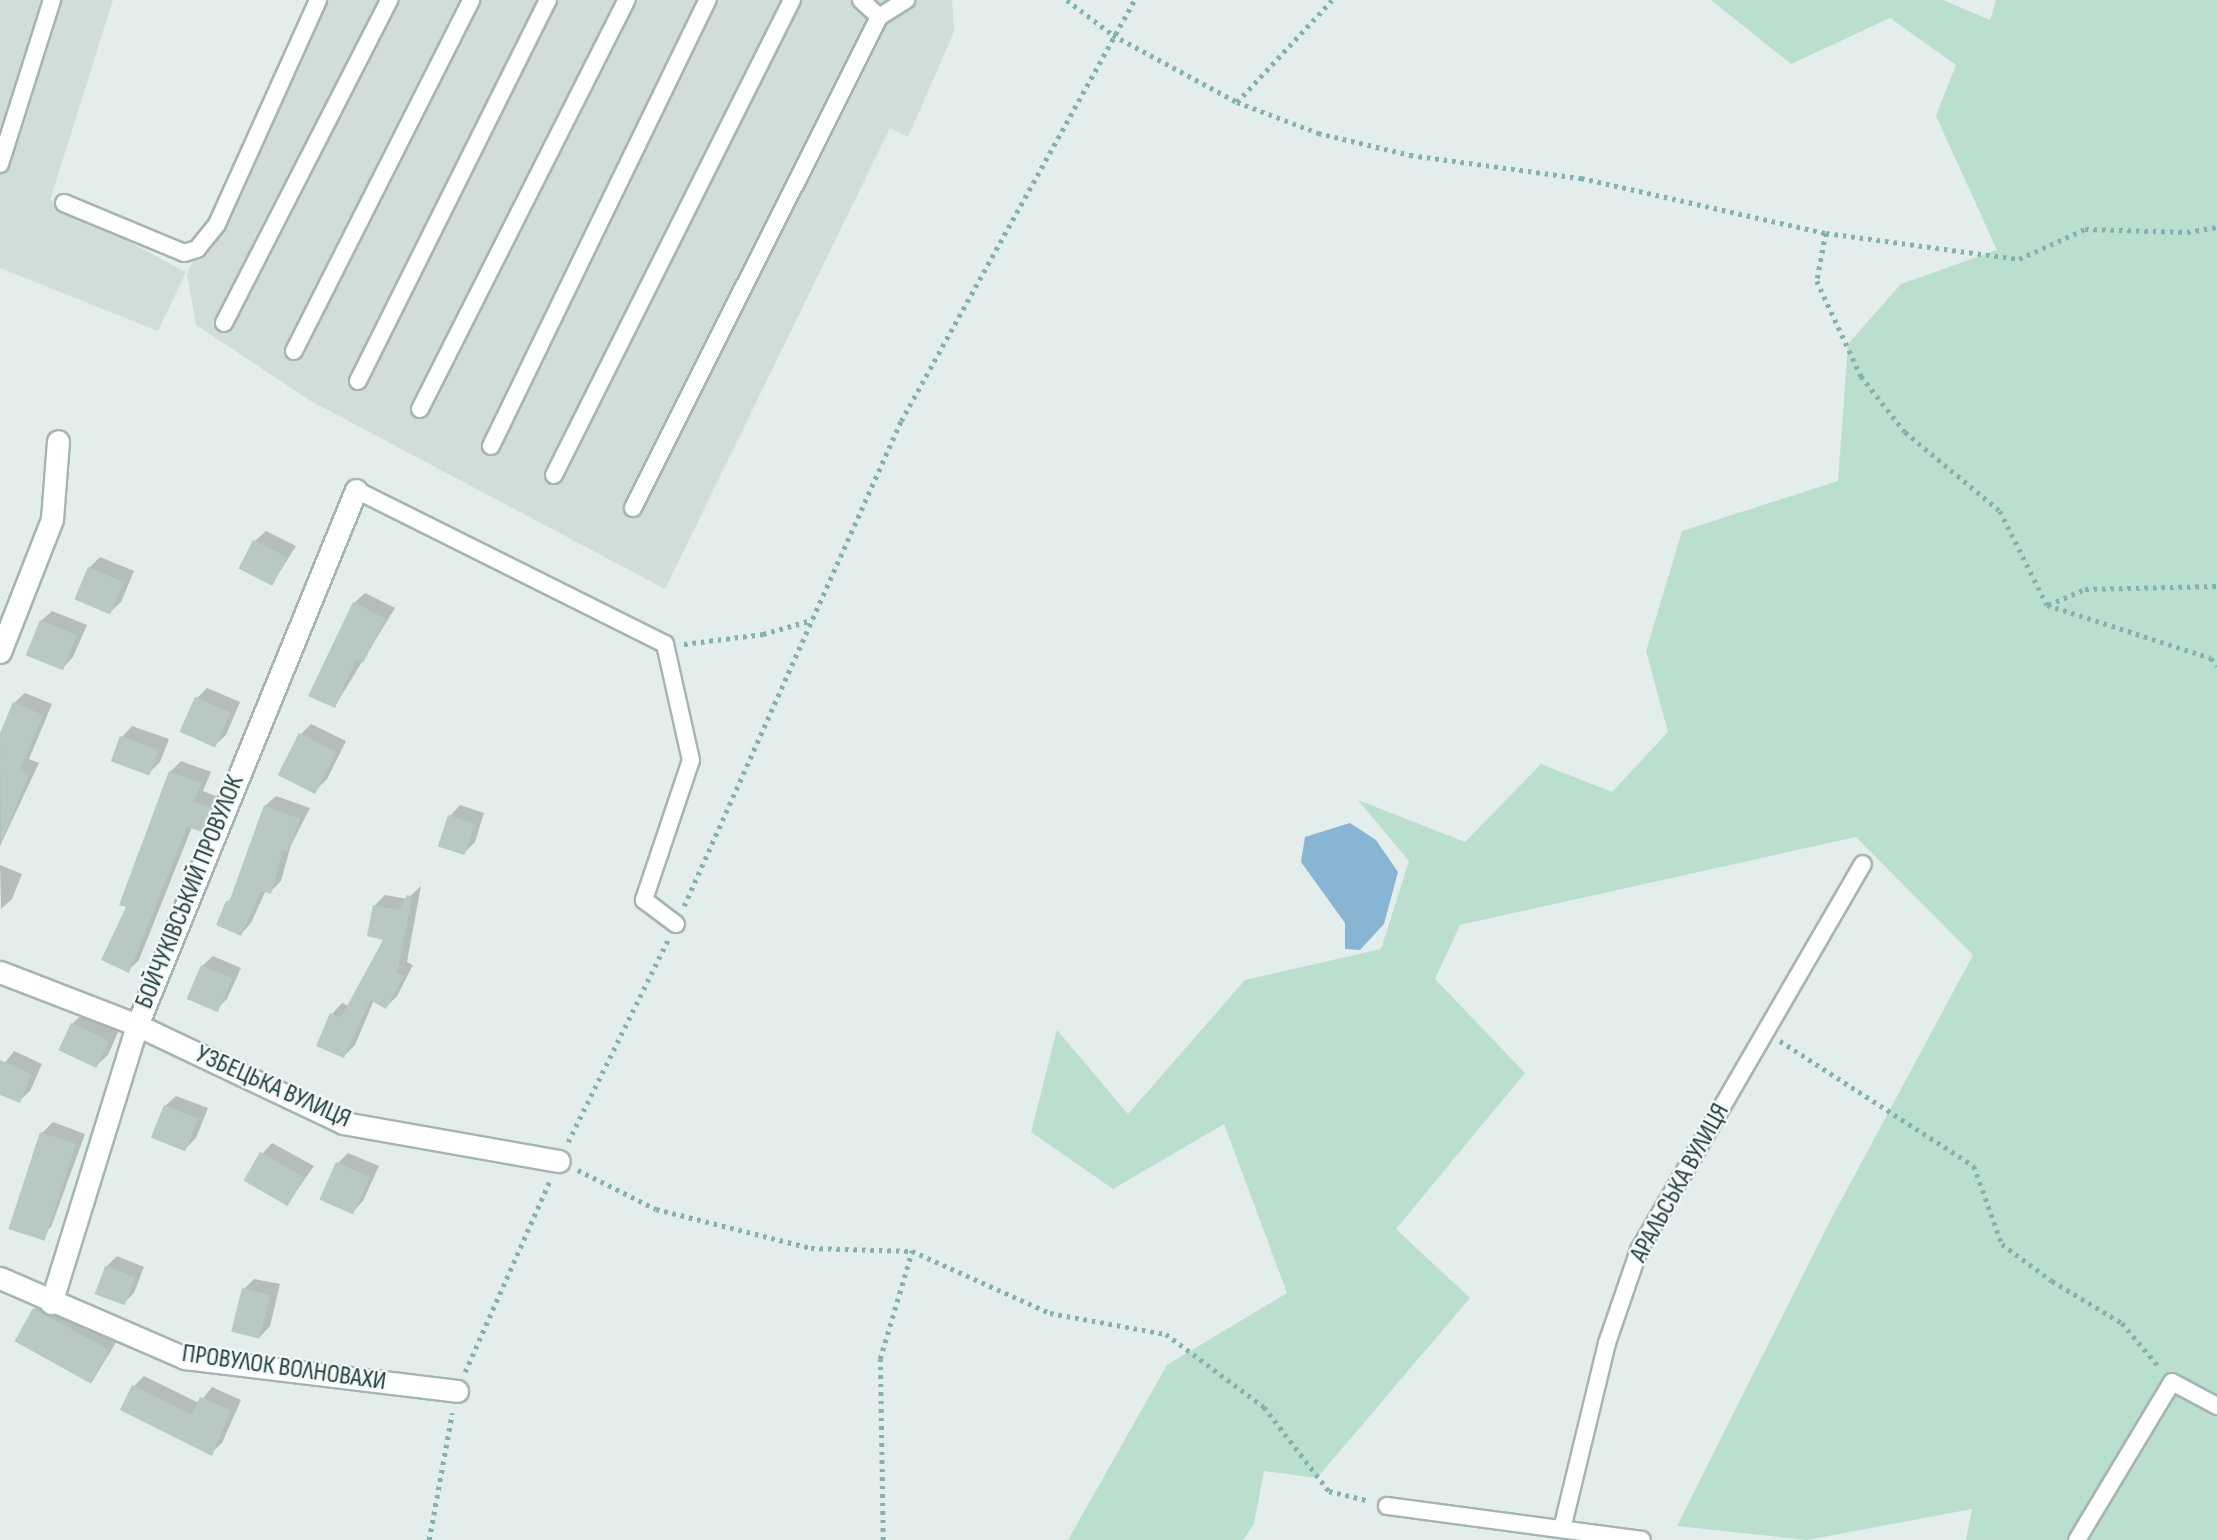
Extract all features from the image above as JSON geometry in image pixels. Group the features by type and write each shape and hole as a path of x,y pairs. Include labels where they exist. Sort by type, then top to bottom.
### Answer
{"street":[{"path":"0,652 52,519 58,440"},
{"name":"БОЙЧУКІВСЬКИЙ ПРОВУЛОК","path":"51,1303 136,1025 356,490"},
{"name":"УЗБЕЦЬКА ВУЛИЦЯ","path":"0,972 136,1025 343,1123 559,1161"},
{"name":"ПРОВУЛОК ВОЛНОВАХИ","path":"0,1278 51,1303 185,1358 457,1391"}],"lane":[{"path":"0,164 52,0"},
{"path":"64,203 184,253 197,249 217,224 318,0"},
{"path":"224,323 389,0"},
{"path":"294,351 471,0"},
{"path":"358,381 548,0"},
{"path":"420,409 627,0"},
{"path":"491,446 708,0"},
{"path":"554,475 792,0"},
{"path":"861,0 879,17"},
{"path":"633,509 879,17 906,0"},
{"path":"356,490 665,645 691,760 644,900 676,925"},
{"name":"АРАЛЬСЬКА ВУЛИЦЯ","path":"1562,1529 1607,1343 1639,1250 1863,864"},
{"path":"2077,1540 2172,1382 2217,1406"},
{"path":"1387,1506 1642,1540"}],"path":[{"path":"1067,0 1113,35 1237,102 1318,133 1410,155 1581,178 1826,233 2019,259 2085,229 2187,232 2217,228"},
{"path":"429,1540 457,1391 559,1161 676,925 901,421 1134,0"},
{"path":"1237,102 1332,0"},
{"path":"1826,233 1817,281 1861,376 1905,432 2000,511 2047,605 2210,659 2217,666"},
{"path":"2047,605 2085,589 2217,586"},
{"path":"665,645 710,643 813,620"},
{"path":"1765,1031 1973,1166 2002,1244 2052,1281 2122,1323 2172,1382"},
{"path":"559,1161 668,1212 811,1248 912,1251 1050,1312 1166,1334 1264,1407 1329,1491 1387,1506"},
{"path":"883,1540 880,1359 912,1251"}],"shaded area":[{"path":"0,0 113,0 50,200 186,272 158,331 0,268"},
{"path":"312,0 952,0 954,32 908,137 890,128 665,589 309,400 196,325 187,274"}],"green space":[{"path":"1711,0 1943,0 1990,20 1996,0 2217,0 2217,1540 1966,1540 1972,1509 1807,1540 1677,1526 1830,1221 1973,955 1856,837 1460,925 1435,979 1525,1073 1396,1229 1470,1298 1317,1478 1264,1471 1254,1524 1243,1540 1068,1540 1167,1365 1287,1293 1224,1124 1113,1189 1031,1132 1057,1030 1128,1114 1245,980 1381,949 1409,861 1358,800 1465,842 1541,764 1612,792 1668,732 1646,651 1682,531 1838,481 1848,344 1901,284 1997,250 1936,116 1956,65 1890,18 1791,64"}],"water":[{"path":"1350,823 1376,840 1398,872 1384,924 1360,950 1345,949 1345,923 1301,862 1305,837"}],"building":[{"path":"253,540 287,557 272,586 238,569"},
{"path":"88,567 124,582 110,614 74,599"},
{"path":"353,602 386,619 363,663 356,659 335,708 308,696"},
{"path":"40,620 77,635 63,670 26,655"},
{"path":"195,697 231,713 215,748 180,732"},
{"path":"13,702 43,715 20,770 29,774 1,844 0,733"},
{"path":"299,733 336,752 315,794 278,775"},
{"path":"120,736 159,750 149,775 111,761"},
{"path":"169,771 201,783 194,802 212,808 202,832 187,827 129,973 101,960 126,907 119,905"},
{"path":"264,805 300,819 287,852 283,850 271,894 261,891 241,936 216,925 226,901 229,902"},
{"path":"448,815 475,824 464,855 438,846"},
{"path":"407,895 412,897 397,973 404,976 386,1009 370,1000 344,1058 316,1046 330,1013 341,1017 383,940 367,936 373,905 399,910"},
{"path":"201,965 232,978 218,1012 187,999"},
{"path":"71,1023 109,1041 96,1068 58,1050"},
{"path":"0,1060 32,1074 20,1103 0,1095"},
{"path":"164,1105 198,1119 185,1151 151,1137"},
{"path":"40,1132 76,1144 45,1241 8,1229"},
{"path":"260,1152 304,1178 288,1206 244,1181"},
{"path":"336,1162 370,1177 353,1215 319,1199"},
{"path":"105,1266 135,1277 125,1305 95,1294"},
{"path":"242,1288 270,1295 259,1339 231,1332"},
{"path":"33,1308 109,1350 91,1383 15,1341"},
{"path":"132,1385 192,1415 200,1397 231,1410 212,1456 120,1410"}]}
